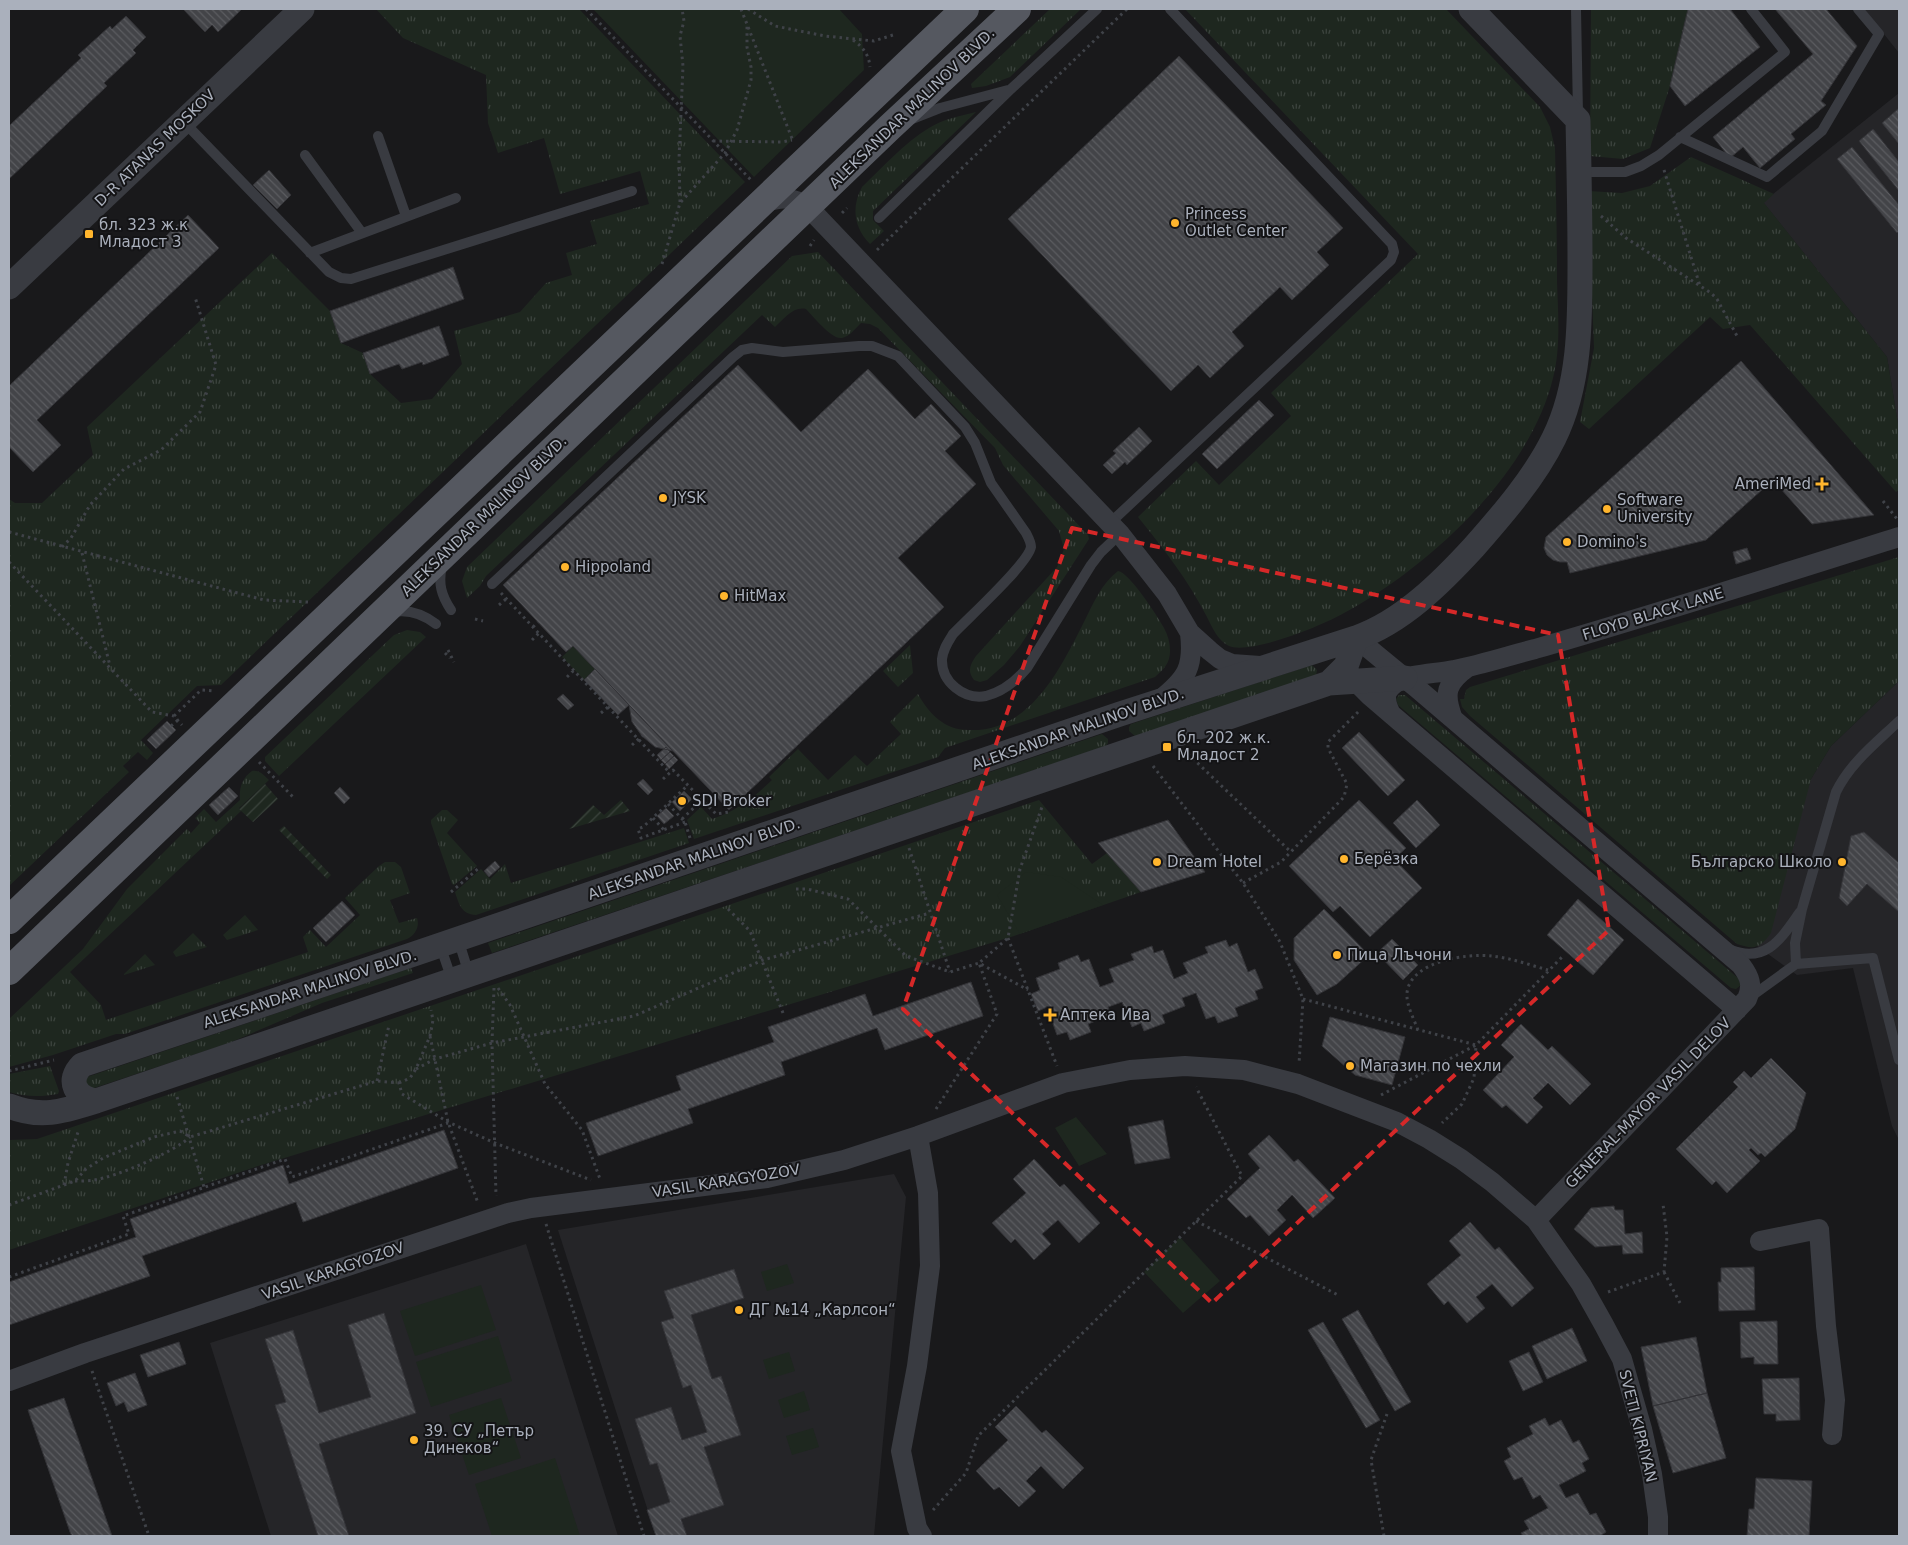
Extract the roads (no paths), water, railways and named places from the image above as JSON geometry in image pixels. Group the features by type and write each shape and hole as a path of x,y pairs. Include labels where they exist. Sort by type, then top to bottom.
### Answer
{"main road":[{"path":"9,920 758,193 965,9"},
{"name":"ALEKSANDAR MALINOV BLVD.","path":"9,971 245,743 1016,9"}],"street":[{"name":"D-R ATANAS MOSKOV","path":"9,287 302,9"},
{"path":"1471,9 1578,120"},
{"name":"ALEKSANDAR MALINOV BLVD.","path":"9,1106 23,1112 49,1113 66,1111 461,977 1345,663 1375,631 1391,622 1420,599 1462,559 1497,520 1526,483 1554,438 1569,396 1580,327 1578,120"},
{"path":"758,193 798,200 808,207 1116,528 1167,594 1190,633 1210,651 1232,664 1269,666"},
{"name":"FLOYD BLACK LANE","path":"1390,712 1385,702 1386,693 1392,685 1405,678 1468,667 1660,612 1899,537"},
{"path":"1159,701 1173,690 1188,668 1192,659 1190,633"},
{"path":"1306,654 1316,658 1323,665 1345,663 1405,678 1741,966 1748,974 1745,997"},
{"name":"ALEKSANDAR MALINOV BLVD.","path":"96,1101 85,1099 78,1093 74,1081 76,1071 82,1065 1159,701 1306,654 1345,663"},
{"path":"1345,663 1390,712 1745,997"},
{"name":"FLOYD BLACK LANE","path":"1345,663 1405,678"},
{"path":"1453,719 1447,704 1447,692 1457,675 1468,667"},
{"name":"GENERAL-MAYOR VASIL DELOV","path":"1536,1220 1745,997"},
{"name":"VASIL KARAGYOZOV","path":"9,1381 85,1353 508,1212 767,1178 844,1160 918,1136 1063,1083 1130,1070 1185,1066 1244,1070 1298,1084 1398,1122 1429,1139 1461,1159 1492,1182 1536,1220"},
{"path":"918,1136 928,1193 930,1266 917,1366 901,1451 919,1532"},
{"name":"SVETI KIPRIYAN","path":"1536,1220 1589,1298 1622,1359 1632,1390 1652,1474 1658,1517 1658,1536"},
{"path":"1760,1241 1819,1229 1826,1326 1835,1400 1832,1434"}],"lane":[{"path":"879,218 1011,89 1097,9"},
{"path":"492,584 742,350 752,348 783,352 872,346 898,356 965,427 975,443 991,483 1030,540 1030,548 1020,565 953,634 945,646 942,660 943,669 952,684 965,694 972,696 987,696 1004,688 1021,675 1116,528 1391,260 1394,252 1392,244 1170,9"},
{"path":"1576,9 1578,120"},
{"path":"1579,172 1625,172 1642,166 1659,155 1785,52 1751,9"},
{"path":"1680,138 1767,177 1822,132 1878,34 1858,9"},
{"path":"890,127 940,108 1011,89"},
{"path":"183,122 329,272 341,278 351,279 632,191"},
{"path":"378,136 406,216"},
{"path":"305,155 362,233"},
{"path":"310,253 456,198"},
{"path":"450,549 443,563 440,581 443,598 451,610"},
{"path":"380,616 400,611 412,612 425,616 436,624"},
{"path":"1796,964 1795,943 1802,909 1836,792 1843,777 1899,722"},
{"path":"1716,944 1743,955 1757,954 1770,948 1802,909"},
{"path":"449,942 461,977"},
{"path":"449,942 461,977"},
{"path":"1745,997 1796,964 1873,958 1899,1060"}],"place":[{"name":"Princess Outlet Center","path":"1175,223"},
{"name":"бл. 323 ж.к Младост 3","path":"89,234"},
{"name":"AmeriMed","path":"1822,484"},
{"name":"JYSK","path":"663,498"},
{"name":"Software University","path":"1607,509"},
{"name":"Domino's","path":"1567,542"},
{"name":"Hippoland","path":"565,567"},
{"name":"HitMax","path":"724,596"},
{"name":"бл. 202 ж.к. Младост 2","path":"1167,747"},
{"name":"SDI Broker","path":"682,801"},
{"name":"Берёзка","path":"1344,859"},
{"name":"Dream Hotel","path":"1157,862"},
{"name":"Българско Школо","path":"1842,862"},
{"name":"Пица Лъчони","path":"1337,955"},
{"name":"Аптека Ива","path":"1050,1015"},
{"name":"Магазин по чехли","path":"1350,1066"},
{"name":"ДГ №14 „Карлсон“","path":"739,1310"},
{"name":"39. СУ „Петър Динеков“","path":"414,1440"}]}
